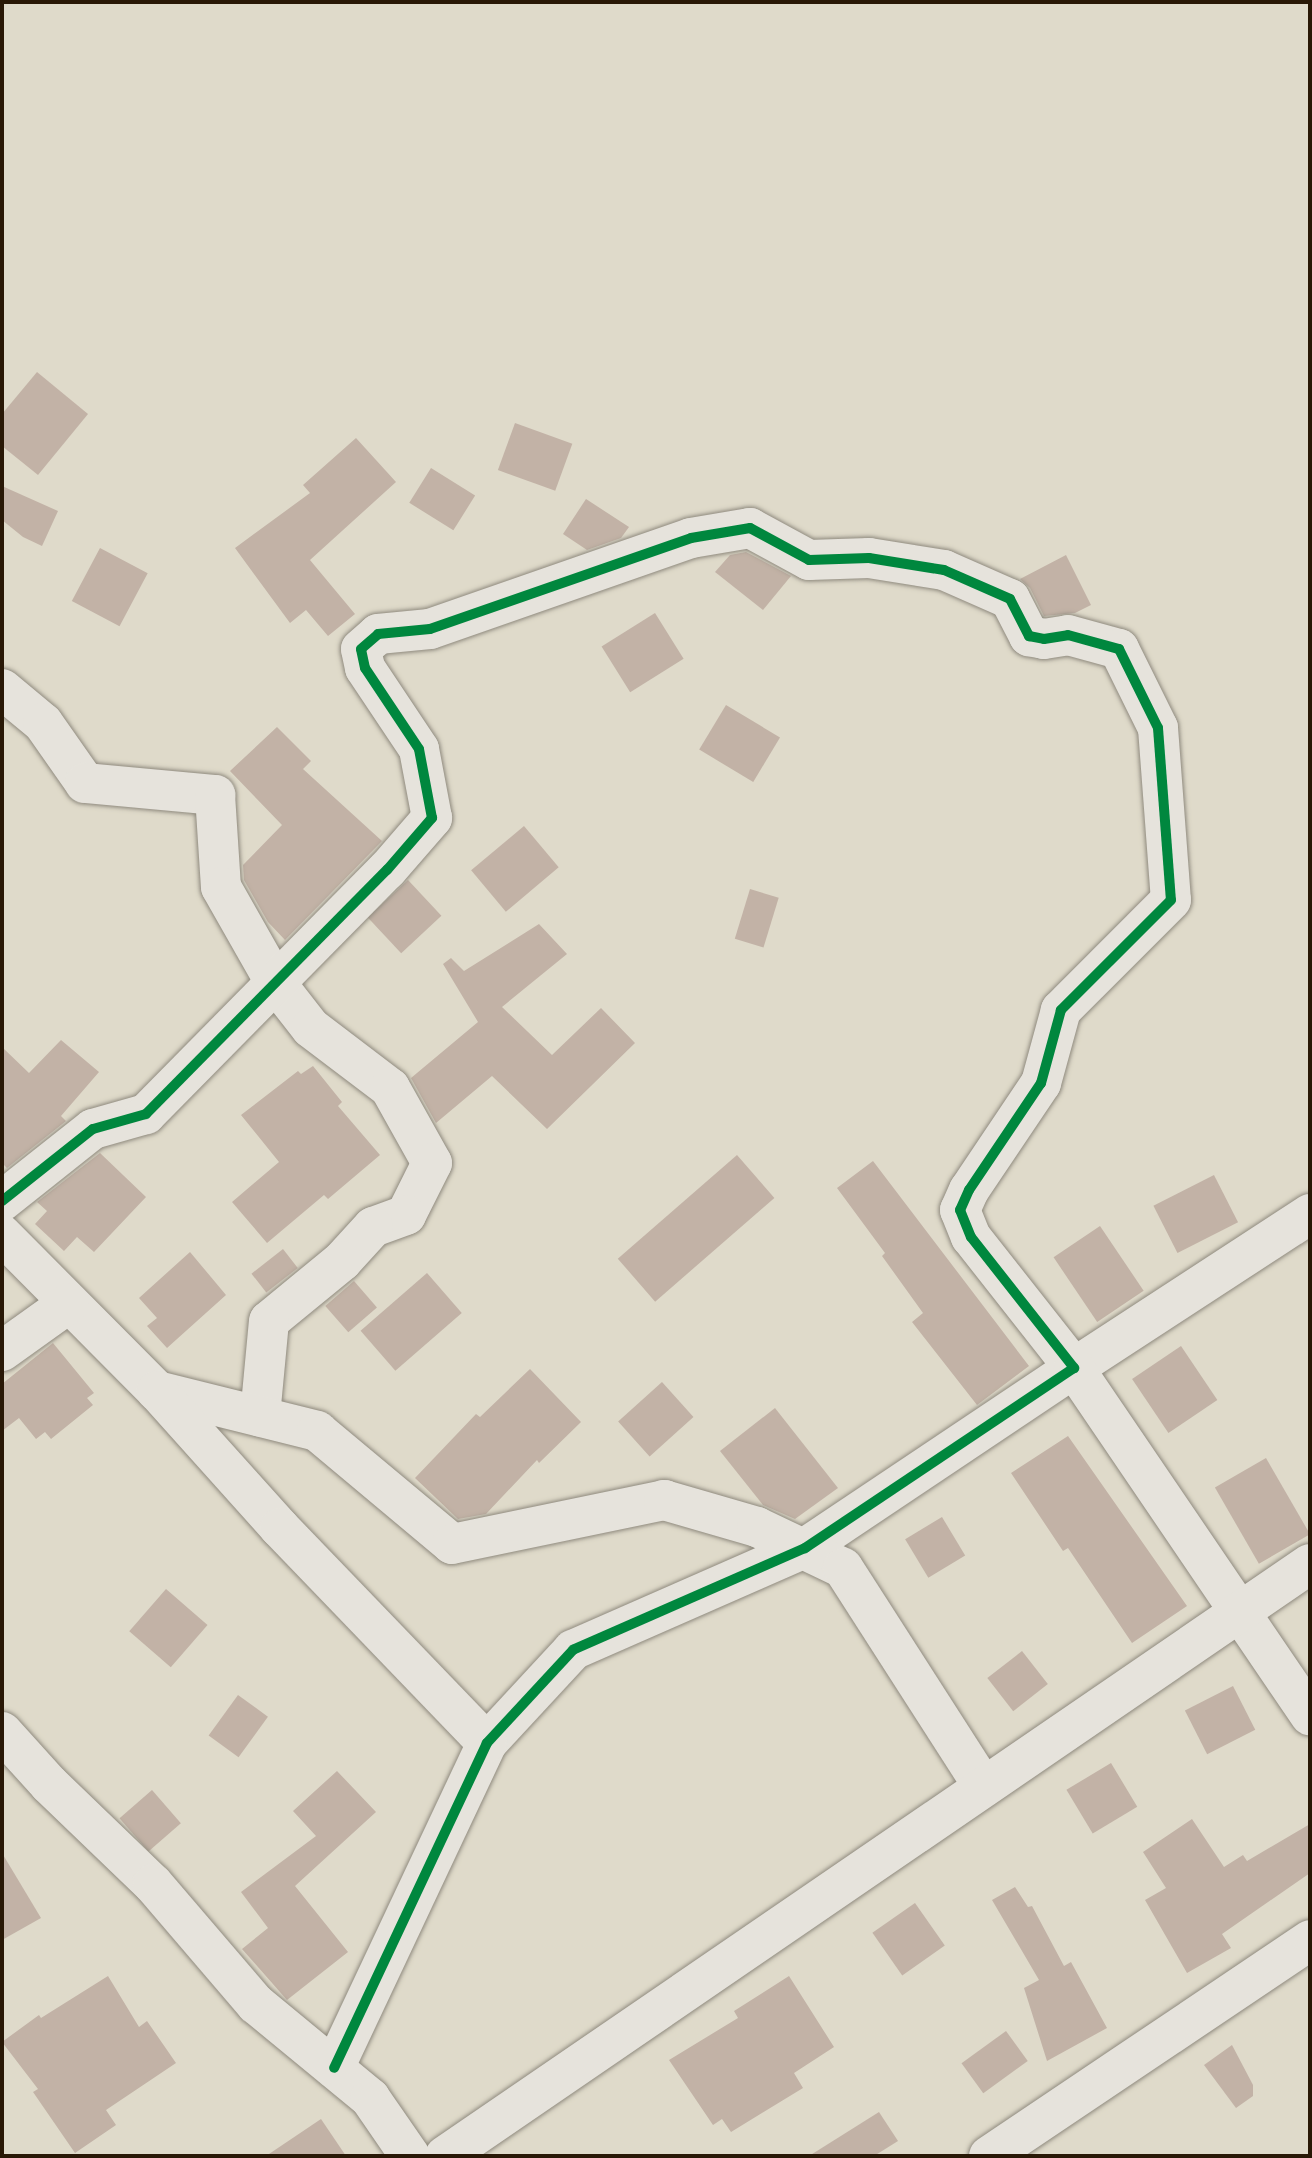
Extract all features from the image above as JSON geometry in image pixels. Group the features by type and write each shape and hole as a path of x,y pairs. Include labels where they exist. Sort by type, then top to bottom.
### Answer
{"street":[{"path":"2,1201 93,1129 146,1114 387,870 432,818 419,749 365,668 361,649 378,634 430,629 691,538 750,528 809,560 869,558 944,570 1010,599 1029,636 1044,639 1068,635 1119,649 1158,728 1171,900 1061,1010 1041,1083 969,1190 960,1210 971,1237 1074,1368 1310,1715"},
{"path":"2,689 43,723 85,783 215,795 221,887 275,982 311,1028 390,1088 432,1163 406,1215 373,1227 342,1261 269,1321 260,1417"},
{"path":"334,2068 487,1743 573,1650 805,1548 1310,1214"},
{"path":"2,1235 157,1391 280,1528 487,1743"},
{"path":"2,1351 69,1303"},
{"path":"157,1391 317,1431 452,1544 664,1500 757,1527 805,1548 843,1568 983,1786"},
{"path":"445,2156 1310,1564"},
{"path":"2,1732 49,1784 153,1884 256,2004 370,2098 410,2156"},
{"path":"989,2156 1310,1940"}],"building":[{"path":"37,372 88,414 38,475 2,446 2,414"},
{"path":"515,423 572,444 555,491 498,470"},
{"path":"356,438 396,482 310,560 355,614 328,636 306,610 290,623 235,548 310,493 303,485"},
{"path":"431,468 475,496 453,530 409,503"},
{"path":"2,486 58,511 42,546 23,537 2,520"},
{"path":"586,499 629,527 621,538 587,550 563,534"},
{"path":"100,548 148,573 120,626 72,601"},
{"path":"746,552 791,576 763,610 715,572 730,555"},
{"path":"1066,555 1091,605 1075,613 1044,616 1030,588 1020,579"},
{"path":"655,613 684,659 630,692 602,646"},
{"path":"726,705 780,737 753,782 699,750"},
{"path":"277,727 311,761 303,769 382,841 285,940 268,922 244,880 243,865 282,825 230,771"},
{"path":"524,826 559,867 506,912 471,870"},
{"path":"408,880 441,916 401,953 368,918"},
{"path":"750,889 779,898 763,947 735,939"},
{"path":"539,924 567,954 502,1007 552,1055 601,1008 635,1043 547,1129 492,1076 436,1123 411,1078 478,1022 443,964 451,958 464,971"},
{"path":"61,1040 99,1072 61,1116 66,1121 7,1168 2,1163 2,1047 29,1073"},
{"path":"313,1066 342,1102 338,1106 380,1155 328,1199 324,1195 267,1243 232,1202 279,1162 241,1115 298,1071 301,1074"},
{"path":"100,1153 146,1197 94,1252 77,1237 64,1251 35,1224 47,1211 37,1202"},
{"path":"737,1155 774,1198 655,1302 618,1259"},
{"path":"873,1161 1029,1366 977,1405 912,1322 923,1313 882,1256 885,1253 837,1188"},
{"path":"1214,1175 1238,1222 1177,1253 1153,1206"},
{"path":"1100,1226 1144,1291 1097,1322 1054,1257"},
{"path":"283,1249 298,1268 266,1293 251,1274"},
{"path":"190,1252 226,1295 167,1348 147,1326 157,1318 139,1298"},
{"path":"427,1273 462,1313 395,1371 361,1331"},
{"path":"354,1281 377,1307 348,1332 325,1306"},
{"path":"53,1343 94,1393 87,1398 93,1405 51,1439 45,1432 36,1439 19,1418 2,1431 2,1384"},
{"path":"1181,1346 1217,1400 1168,1433 1132,1379"},
{"path":"530,1369 581,1422 539,1463 537,1460 486,1514 458,1519 415,1478 476,1414 480,1417"},
{"path":"662,1382 693,1417 650,1456 618,1421"},
{"path":"775,1408 838,1488 795,1519 763,1505 720,1451"},
{"path":"1068,1436 1187,1606 1132,1643 1068,1548 1063,1551 1011,1473"},
{"path":"1266,1458 1310,1534 1259,1564 1215,1488"},
{"path":"942,1517 965,1556 928,1578 905,1539"},
{"path":"166,1589 208,1625 171,1667 129,1631"},
{"path":"1022,1651 1048,1684 1013,1711 987,1678"},
{"path":"1233,1686 1255,1730 1207,1754 1185,1711"},
{"path":"238,1695 268,1717 239,1757 209,1735"},
{"path":"1111,1763 1137,1807 1093,1833 1066,1790"},
{"path":"337,1771 376,1812 295,1886 348,1952 287,2000 242,1949 268,1928 241,1892 316,1836 293,1811"},
{"path":"152,1790 181,1823 148,1851 120,1818"},
{"path":"1192,1819 1224,1867 1243,1855 1247,1861 1310,1824 1310,1873 1222,1934 1231,1948 1187,1973 1145,1900 1166,1888 1143,1852"},
{"path":"2,1853 41,1918 2,1940"},
{"path":"1015,1887 1028,1907 1032,1906 1064,1966 1071,1962 1107,2028 1047,2061 1024,1988 1039,1980 992,1900"},
{"path":"915,1903 945,1946 902,1975 872,1933"},
{"path":"108,1976 139,2027 147,2021 176,2063 106,2110 116,2125 75,2153 33,2092 38,2089 2,2042 39,2015 41,2018"},
{"path":"789,1976 834,2047 794,2073 803,2088 731,2132 722,2119 713,2125 669,2060 738,2018 734,2011"},
{"path":"1006,2031 1028,2061 983,2093 962,2063"},
{"path":"1232,2045 1253,2085 1253,2096 1236,2108 1204,2065"},
{"path":"879,2112 898,2141 874,2156 809,2156"},
{"path":"321,2119 346,2156 266,2156"}],"cycle path":[{"path":"2,1201 93,1129 146,1114 387,870 432,818 419,749 365,668 361,649 378,634 430,629 691,538 750,528 809,560 869,558 944,570 1010,599 1029,636 1044,639 1068,635 1119,649 1158,728 1171,900 1061,1010 1041,1083 969,1190 960,1210 971,1237 1074,1368 805,1548 573,1650 487,1743 334,2068"}]}
